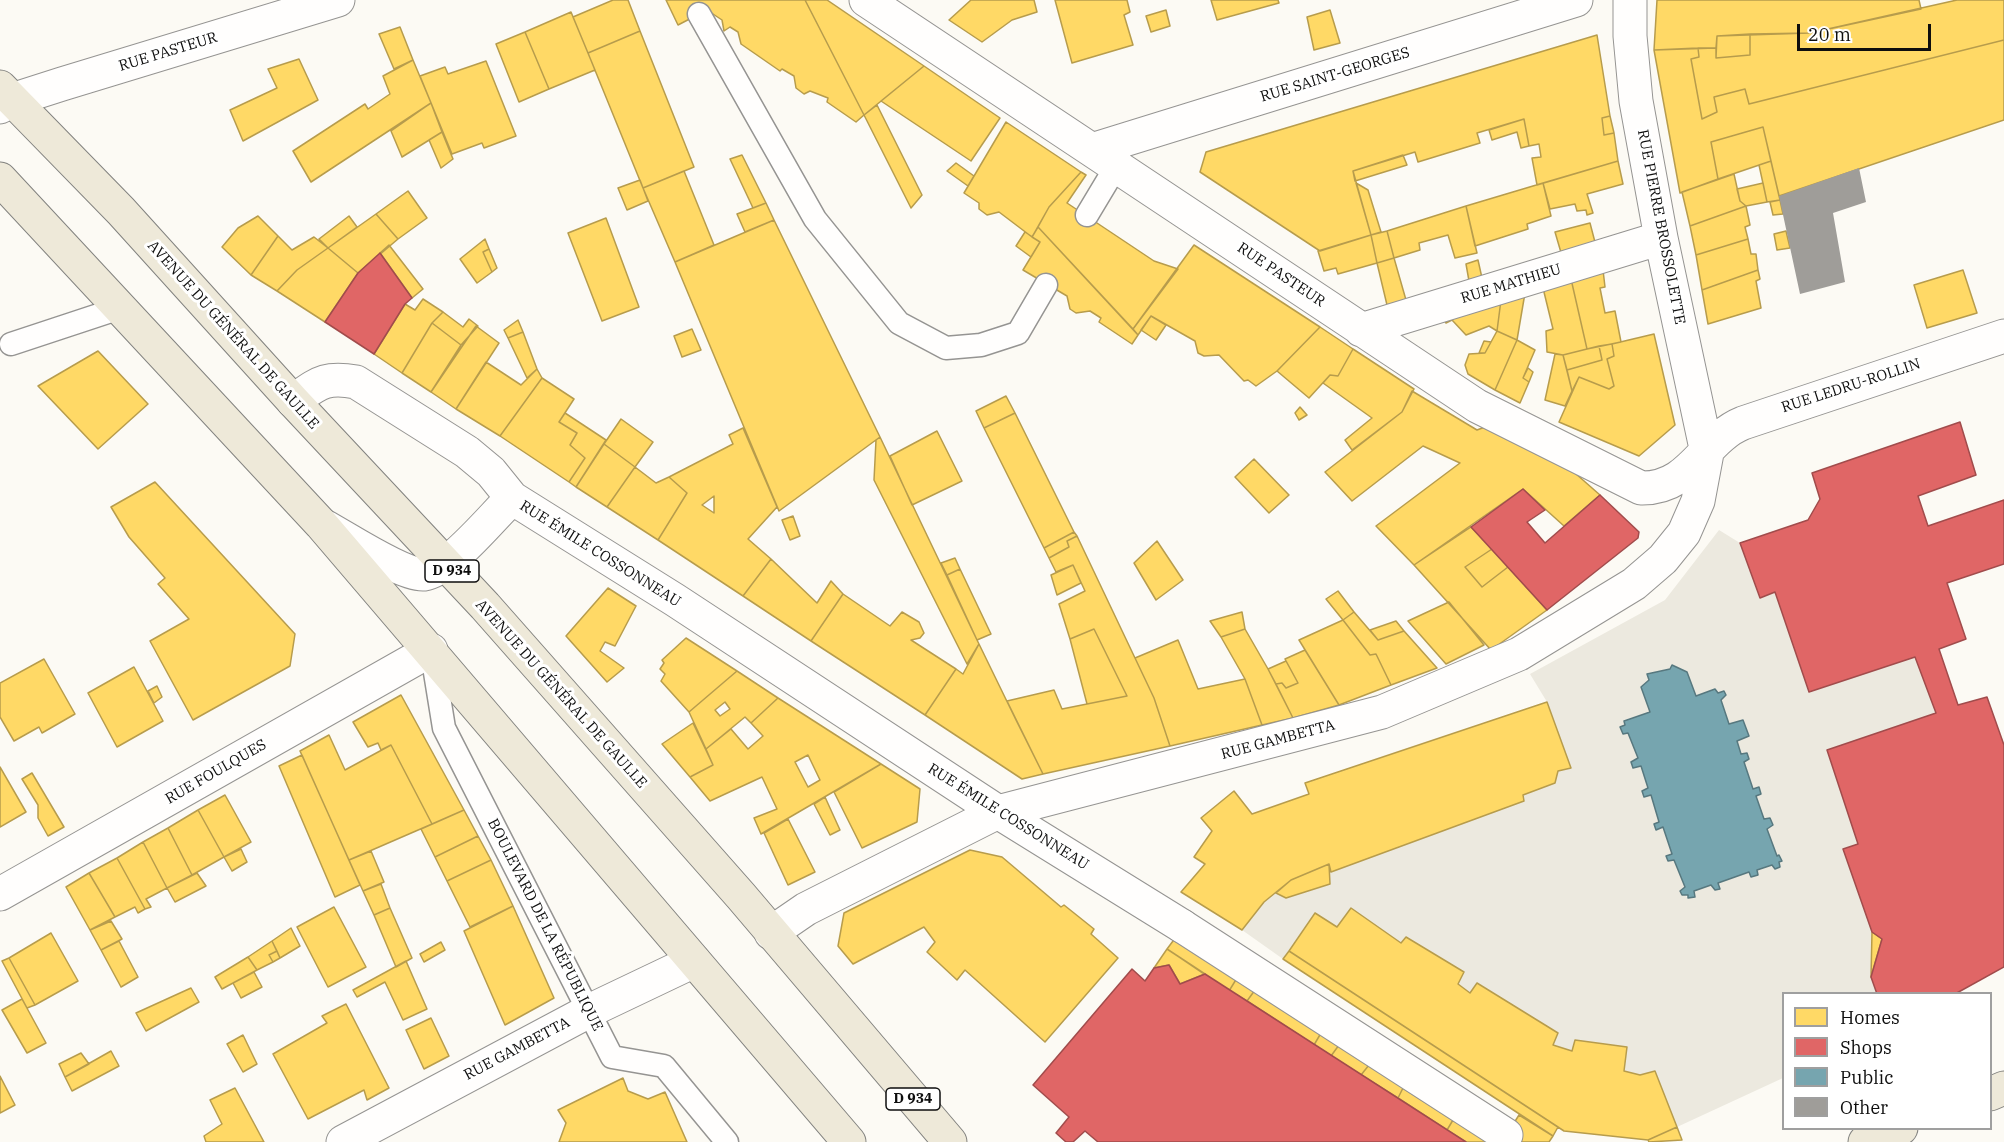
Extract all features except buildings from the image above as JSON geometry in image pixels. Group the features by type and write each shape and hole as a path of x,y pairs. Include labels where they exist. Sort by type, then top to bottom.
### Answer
{"main road":[{"name":"AVENUE DU GÉNÉRAL DE GAULLE","path":"4,98 121,211 292,401 524,650 950,1142"},
{"path":"0,179 321,524 849,1142"},
{"path":"1865,1142 1896,1130"}],"street":[{"name":"RUE PASTEUR","path":"4,98 338,0"},
{"name":"RUE PASTEUR","path":"866,0 1106,157 1477,406 1641,488 1658,489 1673,481 1707,453"},
{"name":"RUE SAINT-GEORGES","path":"1106,157 1576,0"},
{"name":"RUE PIERRE BROSSOLETTE","path":"1630,0 1632,67 1661,238 1707,453"},
{"name":"RUE MATHIEU","path":"1361,330 1661,238"},
{"name":"RUE LEDRU-ROLLIN","path":"1707,453 1726,430 1743,423 2004,336"},
{"name":"RUE ÉMILE COSSONNEAU","path":"292,401 320,382 335,378 356,382 467,452 491,472 512,498 675,600 998,812 1182,926 1506,1135"},
{"name":"RUE GAMBETTA","path":"771,933 806,909 998,812 1382,712 1519,654 1634,584 1663,559 1684,533 1698,501 1707,453"},
{"name":"RUE ÉMILE COSSONNEAU","path":"445,564 512,498"},
{"path":"321,524 405,571 425,574 445,564"},
{"name":"RUE FOULQUES","path":"0,894 431,650"},
{"name":"RUE GAMBETTA","path":"343,1142 589,1011 694,961"}],"lane":[{"path":"699,14 815,219 899,323 946,348 981,345 1018,333 1046,285"},
{"path":"1087,215 1106,157"},
{"path":"4,342 120,308"},
{"name":"BOULEVARD DE LA RÉPUBLIQUE","path":"431,650 444,728 612,1057 664,1066 727,1142"}],"shaded area":[{"path":"1719,530 1740,543 1759,597 1775,592 1809,692 1915,657 1936,713 1827,750 1858,844 1843,849 1872,932 1871,977 1877,992 1782,992 1782,1078 1677,1127 1655,1071 1640,1075 1624,1071 1627,1047 1572,1051 1553,1045 1557,1033 1478,983 1470,993 1458,984 1463,972 1406,937 1401,943 1351,908 1337,927 1314,913 1283,959 1242,930 1264,902 1291,880 1329,864 1331,871 1524,801 1523,795 1555,783 1558,771 1571,768 1547,702 1530,674 1665,600","holes":["1672,666 1687,672 1696,696 1715,689 1718,693 1724,691 1726,695 1721,700 1729,724 1743,720 1749,735 1737,741 1741,754 1747,754 1749,759 1744,762 1753,789 1759,787 1761,794 1756,796 1764,819 1773,825 1767,829 1777,856 1782,860 1779,862 1780,867 1775,869 1772,865 1757,870 1758,875 1751,877 1749,872 1719,883 1720,889 1715,890 1711,885 1694,891 1694,897 1688,898 1680,891 1685,887 1674,860 1668,860 1666,857 1672,854 1663,827 1657,830 1654,825 1659,822 1651,795 1644,797 1642,791 1648,788 1641,766 1633,768 1631,762 1638,758 1628,733 1621,727 1625,725 1624,720 1650,712 1641,687 1649,680 1647,674 1670,669"]}]}
